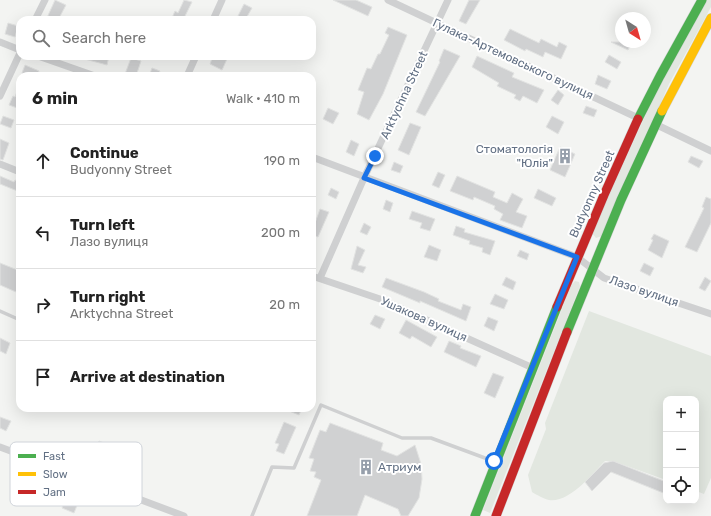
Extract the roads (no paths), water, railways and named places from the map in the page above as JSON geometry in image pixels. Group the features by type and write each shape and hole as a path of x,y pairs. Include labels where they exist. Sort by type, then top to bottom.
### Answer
{"main road":[{"name":"Budyonny Street","path":"475,516 494,461 577,257 638,118 674,46 702,0"},
{"path":"496,516 593,268 655,124 688,58 711,18"}],"street":[{"path":"37,16 45,0"},
{"path":"215,16 222,0"},
{"name":"Гулака-Артемовського вулиця","path":"388,0 638,118"},
{"name":"Arktychna Street","path":"320,278 364,178 448,0"},
{"path":"0,42 16,48"},
{"path":"0,96 17,60"},
{"path":"49,60 84,72"},
{"path":"189,72 194,60"},
{"path":"655,124 711,151"},
{"name":"Лазо вулиця","path":"316,160 577,257 604,278 711,314"},
{"path":"0,164 16,170"},
{"name":"Ушакова вулиця","path":"316,277 380,299 533,368"},
{"path":"0,447 10,451"},
{"path":"142,500 184,516"}],"lane":[{"path":"0,312 16,318"},
{"path":"252,516 272,467 294,468 321,405 402,438 432,438 494,461"}],"place":[{"name":"Стоматологія \"Юлія\"","path":"565,156"},
{"name":"Атриум","path":"366,467"}]}
